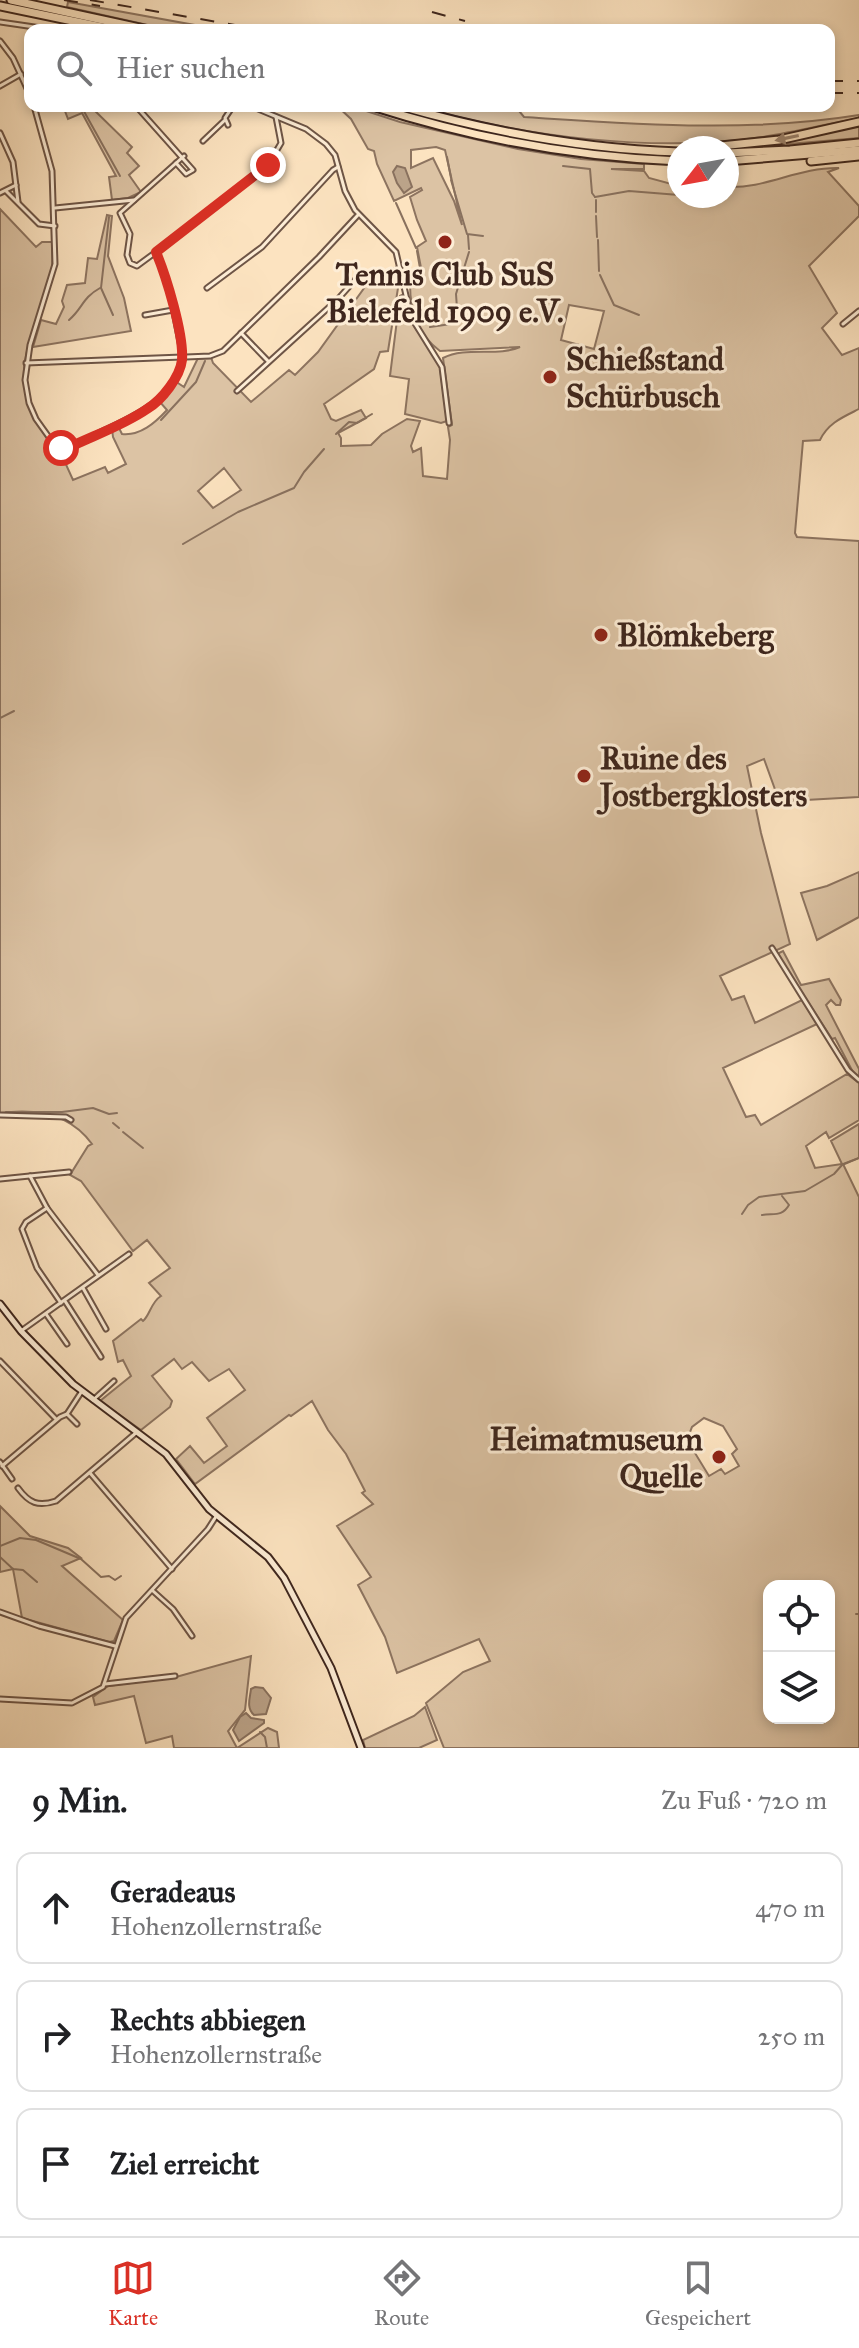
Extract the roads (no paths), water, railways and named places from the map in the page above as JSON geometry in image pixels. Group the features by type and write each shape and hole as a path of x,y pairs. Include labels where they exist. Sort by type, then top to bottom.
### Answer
{"highway":[{"path":"11,0 121,24"},
{"path":"0,6 87,24"},
{"path":"393,112 525,145 667,160"},
{"path":"424,112 565,142 667,149"},
{"path":"739,145 762,143 859,122"},
{"path":"739,157 859,143"},
{"path":"739,157 859,150"},
{"path":"739,159 786,162 859,156"}],"main road":[{"path":"0,1304 21,1331 82,1391 168,1456 199,1497 260,1548 284,1578 338,1683 361,1748"}],"street":[{"path":"0,22 24,25"},
{"path":"0,41 24,81"},
{"path":"0,86 21,74"},
{"path":"36,112 52,171 55,268 26,363 25,380 33,412 45,432 61,448 70,447 150,407 177,375 184,357 168,282 156,252"},
{"path":"142,112 194,168 186,174 176,163"},
{"path":"203,141 230,112"},
{"path":"265,112 316,135 333,151 345,191 358,215 394,249 411,317 437,354 442,367 449,423"},
{"path":"184,156 120,213 130,234 127,252 130,263 137,266 268,165 281,143 276,117"},
{"path":"225,120 228,125"},
{"path":"0,133 13,162 18,202"},
{"path":"207,288 262,247 267,238 338,167"},
{"path":"0,193 16,185"},
{"path":"6,191 40,226 55,226"},
{"path":"54,208 134,200"},
{"path":"26,363 216,354 319,257 358,215"},
{"path":"237,391 355,280 381,277 400,268"},
{"path":"145,315 174,309"},
{"path":"843,324 859,311"},
{"path":"241,333 268,361"},
{"path":"772,948 848,1070 859,1080"},
{"path":"0,1115 66,1117 71,1120"},
{"path":"0,1179 69,1172"},
{"path":"30,1176 47,1208 98,1275"},
{"path":"47,1208 26,1222 22,1229 37,1268 101,1357"},
{"path":"21,1331 129,1254"},
{"path":"83,1288 106,1329"},
{"path":"46,1314 67,1344"},
{"path":"0,1361 57,1420"},
{"path":"93,1400 114,1381"},
{"path":"12,1479 1,1464 67,1414 82,1391"},
{"path":"67,1414 77,1424"},
{"path":"18,1488 32,1503 47,1504 61,1498 138,1431"},
{"path":"90,1473 172,1569"},
{"path":"105,1684 126,1618 208,1529 217,1515"},
{"path":"153,1590 173,1609 192,1636"},
{"path":"0,1612 39,1626 116,1646"},
{"path":"0,1699 72,1703 105,1684 175,1676"}],"waterway":[{"path":"84,112 120,176"},
{"path":"447,157 451,178"},
{"path":"563,166 590,169 595,197"},
{"path":"451,180 467,234 483,236"},
{"path":"595,197 629,191 667,194"},
{"path":"596,200 596,212"},
{"path":"396,203 416,248"},
{"path":"596,216 597,237"},
{"path":"109,217 101,288 113,315"},
{"path":"468,235 469,249"},
{"path":"598,240 599,271"},
{"path":"417,251 421,274"},
{"path":"430,327 458,323 456,294 469,252"},
{"path":"600,275 614,305 639,315"},
{"path":"69,320 100,288"},
{"path":"161,420 196,382 205,361"},
{"path":"336,434 349,422 357,423 372,414"},
{"path":"183,544 238,512 294,488 324,449"},
{"path":"0,718 14,711"},
{"path":"6,1112 62,1112 93,1108 109,1114 117,1113"},
{"path":"113,1123 119,1128"},
{"path":"123,1132 143,1148"},
{"path":"742,1214 759,1197 805,1191 834,1174 842,1165 859,1158"},
{"path":"762,1215 784,1211 789,1205 782,1196"},
{"path":"0,1546 20,1538 36,1540 81,1559 101,1577 109,1576 115,1580 121,1576"},
{"path":"0,1557 13,1569 23,1570 37,1582"},
{"path":"260,1732 265,1737 267,1748"}],"railway":[{"path":"64,0 100,6"},
{"path":"90,0 229,24"},
{"path":"432,12 465,21"},
{"path":"835,81 859,81"},
{"path":"835,93 859,93"}],"place":[{"name":"Tennis Club SuS Bielefeld 1909 e.V.","path":"445,242"},
{"name":"Schießstand Schürbusch","path":"550,377"},
{"name":"Blömkeberg","path":"601,635"},
{"name":"Ruine des Jostbergklosters","path":"584,776"},
{"name":"Heimatmuseum Quelle","path":"719,1457"}]}
